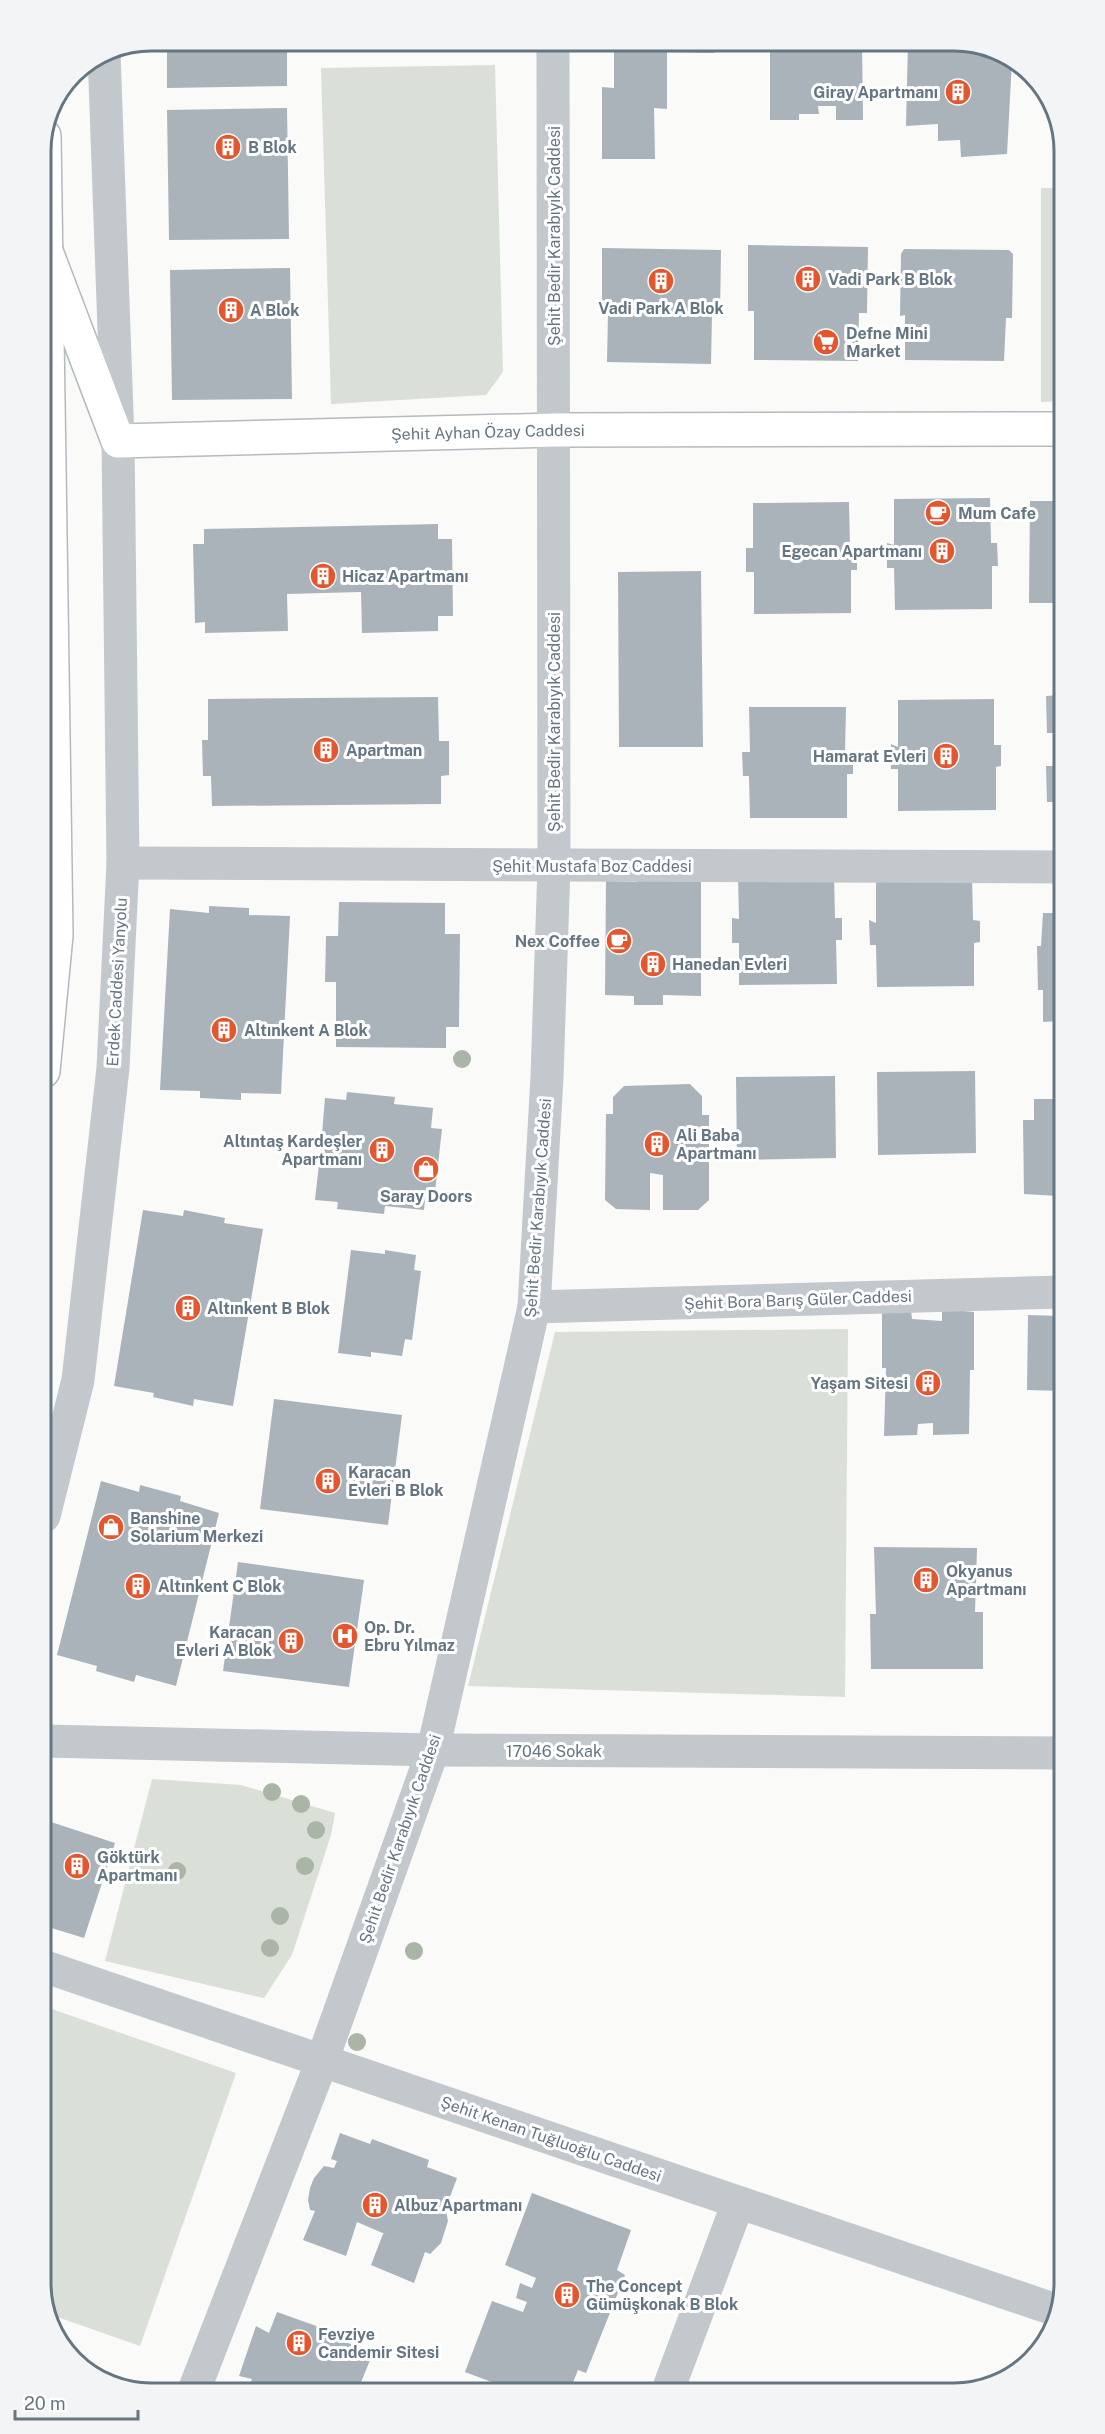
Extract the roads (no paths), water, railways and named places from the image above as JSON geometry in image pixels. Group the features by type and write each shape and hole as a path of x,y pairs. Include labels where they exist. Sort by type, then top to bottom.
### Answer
{"main road":[{"path":"51,265 118,441"},
{"name":"Şehit Ayhan Özay Caddesi","path":"118,441 554,430 1054,429"},
{"path":"51,594 56,935 51,987"}],"street":[{"name":"Şehit Bedir Karabıyık Caddesi","path":"197,2383 322,2061 433,1750 534,1307 547,1077 554,866 553,51"},
{"name":"Erdek Caddesi Yanyolu","path":"51,1487 79,1369 113,1068 123,863 118,441 104,64"},
{"name":"Şehit Mustafa Boz Caddesi","path":"123,863 1054,867"},
{"name":"Şehit Bora Barış Güler Caddesi","path":"534,1307 1054,1292"},
{"name":"17046 Sokak","path":"51,1741 433,1750 1054,1753"},
{"name":"Şehit Kenan Tuğluoğlu Caddesi","path":"51,1969 1051,2308"},
{"path":"671,2383 738,2203"}],"place":[{"name":"Giray Apartmanı","path":"958,92"},
{"name":"B Blok","path":"228,147"},
{"name":"Vadi Park B Blok","path":"808,279"},
{"name":"Vadi Park A Blok","path":"661,281"},
{"name":"A Blok","path":"231,310"},
{"name":"Defne Mini Market","path":"826,342"},
{"name":"Mum Cafe","path":"938,513"},
{"name":"Egecan Apartmanı","path":"942,551"},
{"name":"Hicaz Apartmanı","path":"323,576"},
{"name":"Apartman","path":"326,750"},
{"name":"Hamarat Evleri","path":"946,756"},
{"name":"Nex Coffee","path":"619,941"},
{"name":"Hanedan Evleri","path":"653,964"},
{"name":"Altınkent A Blok","path":"224,1030"},
{"name":"Ali Baba Apartmanı","path":"657,1144"},
{"name":"Altıntaş Kardeşler Apartmanı","path":"382,1150"},
{"name":"Saray Doors","path":"426,1169"},
{"name":"Altınkent B Blok","path":"188,1308"},
{"name":"Yaşam Sitesi","path":"928,1383"},
{"name":"Karacan Evleri B Blok","path":"328,1481"},
{"name":"Banshine Solarium Merkezi","path":"111,1527"},
{"name":"Okyanus Apartmanı","path":"926,1580"},
{"name":"Altınkent C Blok","path":"138,1586"},
{"name":"Op. Dr. Ebru Yılmaz","path":"345,1636"},
{"name":"Karacan Evleri A Blok","path":"291,1641"},
{"name":"Göktürk Apartmanı","path":"77,1866"},
{"name":"Albuz Apartmanı","path":"375,2205"},
{"name":"The Concept Gümüşkonak B Blok","path":"567,2295"},
{"name":"Fevziye Candemir Sitesi","path":"299,2343"}]}
